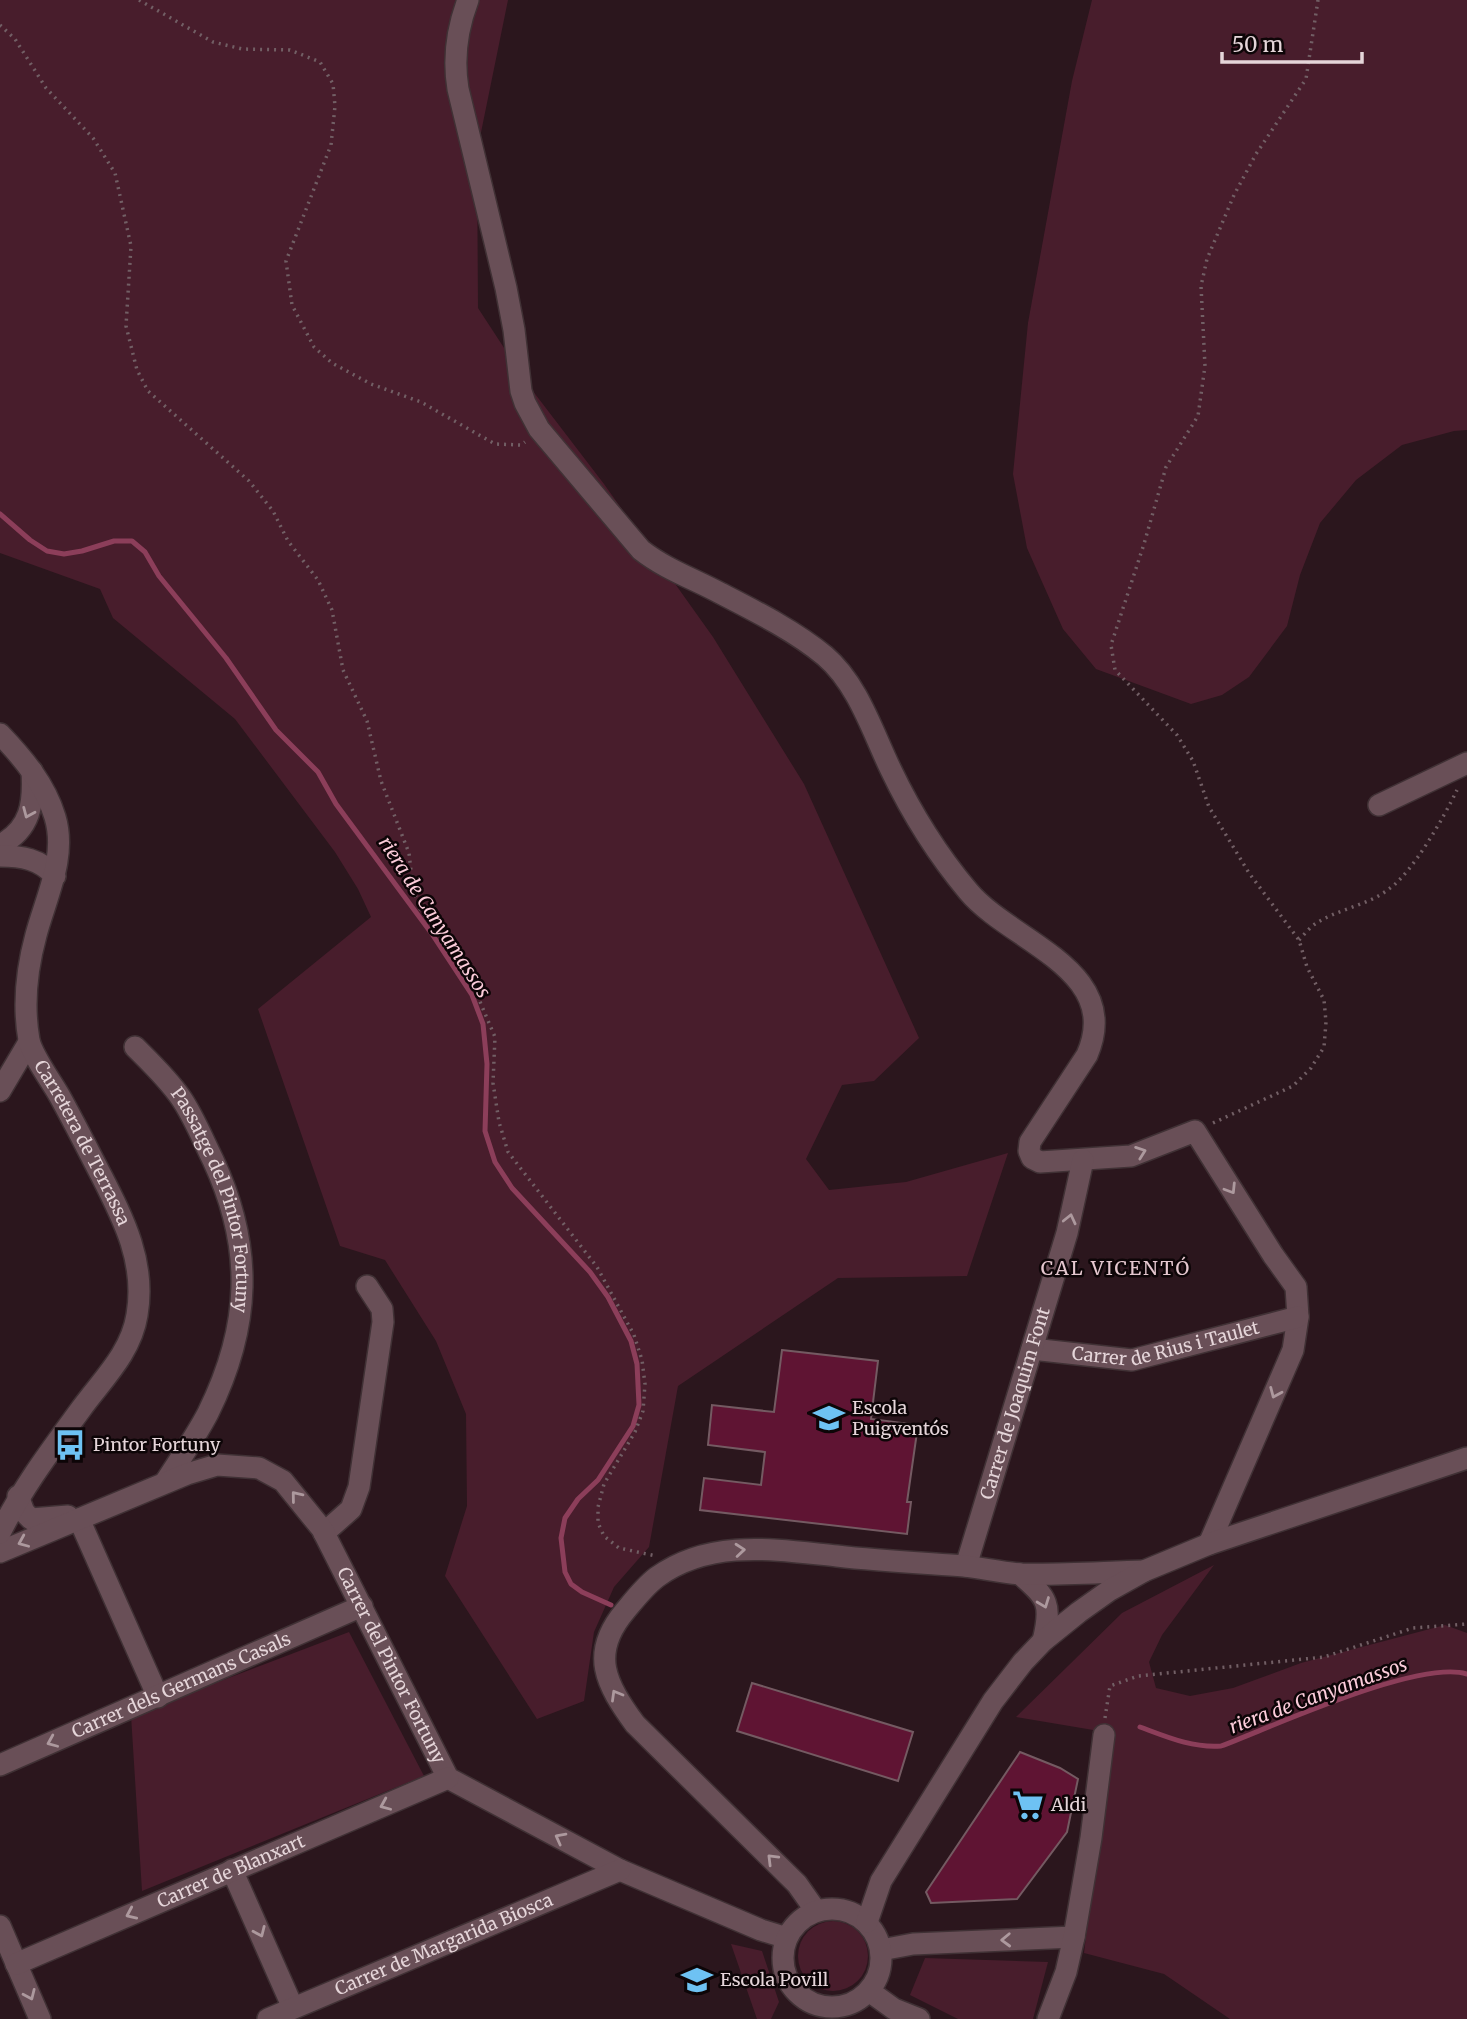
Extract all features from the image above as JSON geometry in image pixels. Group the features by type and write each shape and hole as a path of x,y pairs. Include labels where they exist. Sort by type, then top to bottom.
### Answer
{"street":[{"path":"468,0 456,50 458,89 506,288 521,391 539,429 641,550 652,559 791,633 835,665 868,719 916,819 944,860 983,908 1045,949 1087,993 1095,1015 1092,1043 1087,1055 1030,1142 1029,1151 1032,1158 1040,1163 1131,1156 1195,1131 1296,1287 1298,1317 1293,1350 1209,1544"},
{"name":"Carretera de Terrassa","path":"0,734 32,771 46,794 56,819 58,846 55,876 30,961 27,989 29,1042 76,1125 124,1220 135,1249 139,1273 136,1319 127,1343 113,1369 18,1496 0,1533"},
{"path":"1379,806 1466,764"},
{"path":"0,845 10,840 26,821 34,799 32,771"},
{"path":"0,856 33,859 46,865 55,876"},
{"path":"0,1091 29,1042"},
{"name":"Passatge del Pintor Fortuny","path":"135,1047 163,1074 193,1119 225,1186 242,1255 243,1290 237,1329 223,1377 207,1414 166,1481"},
{"name":"Carrer de Joaquim Font","path":"966,1566 1067,1233 1083,1160"},
{"path":"324,1533 351,1509 359,1487 383,1322 382,1309 367,1286"},
{"name":"Carrer de Rius i Taulet","path":"1032,1349 1132,1360 1298,1317"},
{"path":"867,1922 881,1881 993,1701 1043,1641 1110,1590 1144,1571 1209,1544 1467,1458"},
{"name":"Carrer del Pintor Fortuny","path":"0,1552 166,1481 217,1465 259,1468 283,1480 324,1533 448,1778 621,1870 761,1930 787,1938"},
{"name":"Carrer del Pintor Fortuny","path":"18,1496 24,1512 31,1519 85,1516"},
{"path":"85,1516 158,1697"},
{"path":"816,1911 797,1884 635,1724 616,1698 606,1677 604,1659 607,1641 613,1625 648,1585 677,1565 716,1553 774,1548 966,1566 1020,1574 1144,1571"},
{"path":"1020,1574 1046,1600 1049,1616 1043,1641"},
{"name":"Carrer dels Germans Casals","path":"0,1765 362,1606"},
{"path":"1048,2019 1066,1972 1074,1937 1091,1838 1104,1735"},
{"name":"Carrer de Blanxart","path":"16,1964 448,1778"},
{"path":"232,1870 293,2008"},
{"name":"Carrer de Margarida Biosca","path":"268,2019 621,1870"},
{"path":"843,1909 881,1881"},
{"path":"843,1909 867,1922 876,1935 881,1950 881,1965 877,1978 861,1998 843,2006 822,2006 807,2011 801,1996 786,1975 783,1963 787,1938 799,1922 816,1911 843,1909"},
{"path":"0,1926 40,2019"},
{"path":"881,1950 914,1944 1074,1937"},
{"path":"869,1991 894,2009 919,2019"}],"path":[{"path":"139,0 213,42 242,49 290,50 320,62 333,84 335,106 331,145 286,261 292,305 314,347 332,363 371,384 421,402 495,444 522,445 539,429"},
{"path":"1195,1131 1293,1086 1311,1069 1324,1047 1324,1000 1307,967 1299,940 1249,873 1209,807 1193,761 1177,735 1115,670 1111,645 1166,467 1198,416 1205,366 1201,286 1207,258 1239,185 1256,154 1306,79 1318,0"},
{"path":"0,25 15,39 46,88 93,138 115,173 131,246 126,326 137,370 149,391 249,481 273,511 288,541 318,580 332,610 343,670 367,721 381,781 409,853 413,889 421,911 453,948 472,983 495,1037 493,1083 499,1122 508,1152 597,1266 634,1335 642,1360 645,1384 643,1410 635,1432 604,1484 598,1507 598,1522 604,1536 619,1548 662,1557 677,1565"},
{"path":"1299,940 1315,924 1366,903 1390,889 1443,819 1464,775 1466,764"},
{"path":"1104,1735 1106,1701 1110,1686 1138,1676 1324,1657 1413,1628 1467,1624"}],"shaded area":[{"path":"0,0 508,0 477,152 478,308 529,386 604,484 713,637 804,784 919,1038 874,1081 842,1085 806,1159 829,1190 906,1182 1008,1153 967,1276 838,1278 678,1386 649,1547 614,1587 594,1632 584,1701 537,1719 445,1576 467,1506 466,1414 436,1341 385,1260 340,1246 258,1009 371,917 358,889 335,852 235,719 113,618 100,589 0,553"},
{"path":"1092,0 1467,0 1467,430 1402,445 1356,480 1320,523 1300,575 1287,626 1249,677 1222,695 1191,704 1096,669 1063,629 1027,548 1013,474 1028,323 1072,81"},
{"path":"1214,1565 1162,1635 1149,1662 1156,1688 1190,1696 1233,1688 1301,1663 1445,1625 1467,1633 1467,2019 1230,2019 1164,1974 1084,1953 1111,1733 1016,1717 1122,1613"},
{"path":"349,1632 424,1776 142,1891 131,1715"},
{"path":"840,1921 853,1927 862,1936 866,1942 866,1970 858,1981 847,1989 826,1991 808,1981 800,1970 798,1949 808,1931 819,1923"},
{"path":"731,1944 762,1951 779,2002 771,2019 757,2019"},
{"path":"925,1958 1048,1962 1033,2019 958,2019 910,1995"}],"building":[{"path":"782,1350 878,1361 871,1419 918,1425 907,1502 911,1502 907,1534 700,1510 704,1478 761,1485 765,1452 708,1445 712,1405 774,1412"},
{"path":"752,1683 913,1732 898,1781 737,1731"},
{"name":"Aldi","path":"1020,1752 1060,1768 1078,1779 1067,1832 1017,1899 931,1903 926,1892"}],"waterway":[{"name":"riera de Canyamassos","path":"0,514 47,551 64,554 114,541 132,541 145,552 159,576 226,658 276,730 318,772 336,804 432,934 472,995 483,1024 487,1064 485,1131 495,1162 512,1188 590,1272 608,1297 631,1341 637,1364 639,1405 633,1426 598,1480 578,1499 565,1518 561,1538 565,1572 571,1584 611,1605"},
{"name":"riera de Canyamassos","path":"1140,1727 1190,1744 1221,1746 1382,1685 1415,1676 1445,1672 1467,1674"}],"place":[{"name":"Escola Puigventós","path":"829,1418"},
{"name":"Pintor Fortuny","path":"70,1445"},
{"name":"Aldi","path":"1028,1805"},
{"name":"Escola Povill","path":"697,1980"}],"district":[{"name":"CAL VICENTÓ","path":"1116,1268"}]}
